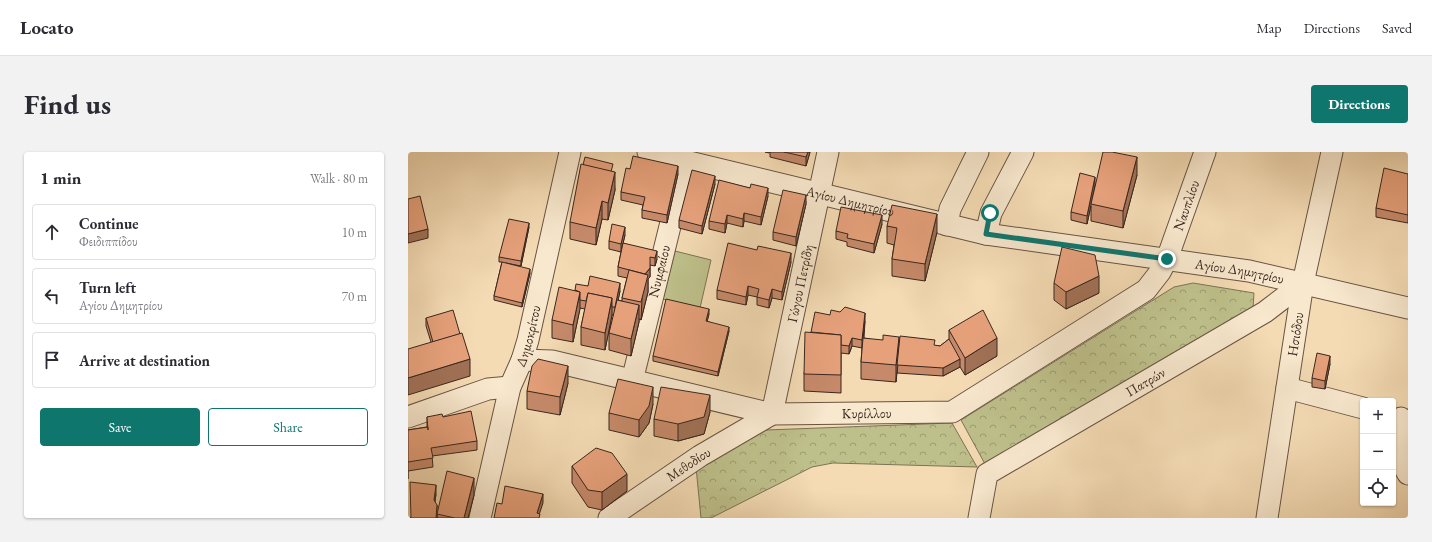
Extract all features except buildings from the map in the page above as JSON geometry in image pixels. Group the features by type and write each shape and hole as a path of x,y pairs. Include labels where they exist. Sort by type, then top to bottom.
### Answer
{"street":[{"name":"Δημοκρίτου","path":"480,518 510,387 522,360 570,152"},
{"name":"Αγίου Δημητρίου","path":"648,152 699,160 820,194 986,234 1242,270 1408,308"},
{"name":"Γώγου Πετρίδη","path":"772,414 828,152"},
{"path":"947,225 950,209 978,152"},
{"path":"986,234 990,213 1023,152"},
{"name":"Ναυπλίου","path":"1167,259 1205,152"},
{"name":"Ησιόδου","path":"1267,518 1303,283 1332,152"},
{"name":"Νυμφαίου","path":"632,381 699,160"},
{"name":"Κυρίλλου","path":"522,360 552,362 772,414 952,412 1146,290 1160,272 1167,259"},
{"name":"Πατρών","path":"979,518 987,474 1264,312 1303,283"},
{"path":"408,417 488,389 510,387"},
{"path":"1287,388 1360,407"},
{"name":"Μεθοδίου","path":"609,518 700,456 772,414"},
{"path":"1401,418 1400,460 1408,474"}],"green space":[{"path":"675,251 711,260 700,308 663,299"},
{"path":"1193,283 1254,293 1253,308 985,464 961,420 1174,287"},
{"path":"952,423 977,467 833,463 812,467 711,518 701,518 696,467 766,430"}],"route":[{"path":"990,213 986,234 1167,259"}]}
